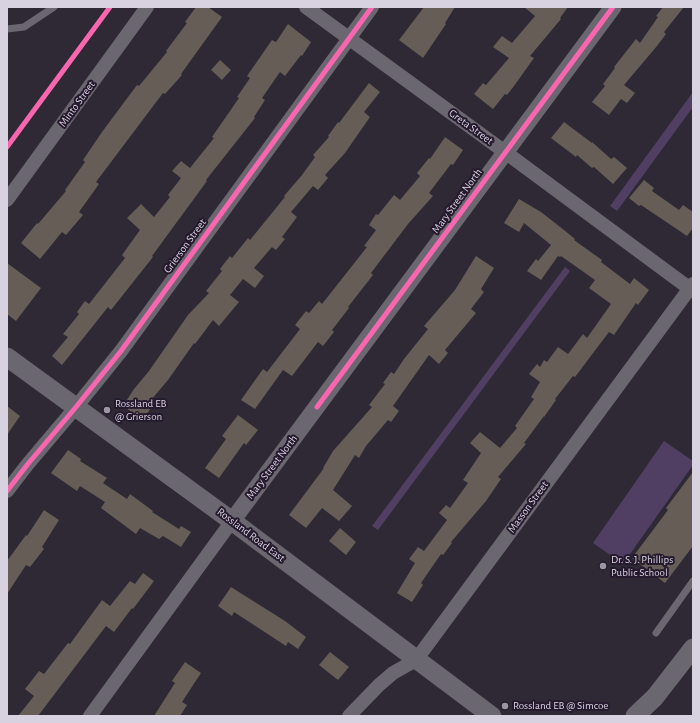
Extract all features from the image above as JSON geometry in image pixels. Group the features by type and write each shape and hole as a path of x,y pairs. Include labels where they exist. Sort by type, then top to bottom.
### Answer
{"main road":[{"name":"Rossland Road East","path":"7,357 232,521 492,716"},
{"path":"635,716 655,697 693,648"}],"street":[{"name":"Minto Street","path":"7,200 147,7"},
{"name":"Greta Street","path":"306,7 692,288"},
{"name":"Grierson Street","path":"7,491 126,344 372,7"},
{"name":"Mary Street North","path":"90,716 232,521 613,7"},
{"name":"Masson Street","path":"349,716 379,685 394,673 416,660 692,288"}],"lane":[{"path":"7,30 24,28 54,7"},
{"path":"656,633 693,581"}],"shaded area":[{"path":"693,92 693,107 617,211 610,206"},
{"path":"565,267 570,271 378,530 372,526"},
{"path":"664,441 693,461 693,465 623,564 593,543"}],"building":[{"path":"196,7 208,7 222,17 181,74 182,75 165,94 163,93 96,182 99,184 79,212 83,215 66,235 62,232 40,259 21,243 66,191 65,190 85,162 83,160 102,132 137,85 139,86 167,52 166,51 187,23 185,22"},
{"path":"424,7 455,7 445,23 446,24 423,58 399,40"},
{"path":"524,7 568,7 560,18 561,19 530,56 534,58 514,86 507,95 505,94 493,109 474,94 483,83 486,85 509,58 493,47 502,36 512,43 535,16"},
{"path":"663,7 684,7 664,32 666,34 657,46 624,85 635,93 627,103 621,99 609,115 592,102 605,86 603,84 615,68 614,67 636,39 640,43"},
{"path":"288,24 311,42 302,56 301,55 285,76 280,72 262,98 265,100 254,117 255,118 206,180 207,181 152,256 153,257 111,310 108,307 62,365 52,356 68,337 63,334 79,314 77,312 85,301 89,304 125,258 122,255 140,230 127,218 141,204 154,217 170,197 168,195 181,178 172,171 181,161 190,168 214,138 212,137 239,98 237,97 250,78 247,76 272,40 276,42"},
{"path":"220,60 231,70 222,80 211,70"},
{"path":"369,83 380,92 364,112 370,117 345,153 325,175 328,178 318,190 313,186 291,212 297,217 282,237 285,239 276,250 272,247 254,268 264,276 255,288 243,279 230,295 239,302 219,326 213,320 195,344 194,343 168,380 146,406 150,409 143,420 123,406 188,315 209,293 206,291 222,271 220,269 230,256 232,258 248,238 250,240 285,197 284,196 315,157 313,155 329,137 328,136 338,122 339,123"},
{"path":"564,122 592,142 611,159 614,157 627,168 613,184 594,167 592,168 577,155 576,157 551,138"},
{"path":"445,137 463,150 453,165 451,164 429,193 433,196 408,224 371,273 373,275 332,330 334,332 323,346 318,342 292,376 283,370 255,409 241,400 263,369 267,372 300,329 295,325 306,311 309,313 319,301 322,304 367,247 364,246 376,230 369,225 376,214 378,215 394,195 400,200 420,176 417,173 429,158 430,159"},
{"path":"644,180 654,188 652,191 679,210 683,205 693,212 693,228 687,236 641,205 639,206 629,198"},
{"path":"519,199 541,212 630,284 634,278 649,290 638,305 636,303 614,335 609,332 575,377 573,376 555,399 556,400 524,443 526,444 498,477 501,479 486,501 451,542 452,543 443,555 441,554 421,583 423,585 412,602 397,593 415,563 409,559 418,547 424,551 447,520 439,513 446,505 450,508 468,483 463,480 481,453 470,443 480,432 500,448 517,428 515,426 534,399 531,397 540,382 529,374 537,364 540,367 544,360 547,362 558,347 568,354 583,334 587,338 611,304 589,288 595,280 561,256 558,256 541,280 527,271 536,259 538,261 551,245 524,223 519,232 504,223"},
{"path":"476,256 494,268 481,289 484,292 471,309 476,313 445,350 448,353 439,364 429,355 393,406 399,411 391,422 388,420 366,446 359,458 355,455 333,490 352,506 339,521 322,508 306,528 289,515 324,468 333,451 372,407 369,405 385,384 383,383 391,372 394,374 428,329 424,326 455,290"},
{"path":"7,263 41,288 16,321 7,314"},
{"path":"7,406 20,416 7,435"},
{"path":"238,415 258,430 246,445 244,443 219,478 205,468 226,439 222,436"},
{"path":"68,450 81,459 80,461 107,478 103,483 127,499 130,494 153,511 152,512 179,529 181,526 191,532 181,547 163,536 159,539 140,528 136,534 101,508 105,502 80,486 77,491 51,473"},
{"path":"693,472 693,546 665,583 632,558 668,510 666,508"},
{"path":"44,510 59,520 42,547 44,549 30,567 26,565 7,594 7,561 26,535 27,536"},
{"path":"340,528 356,542 346,555 329,541"},
{"path":"143,573 154,581 114,632 106,626 38,716 18,716 34,696 25,689 39,671 44,674 68,643 70,644 102,600 110,606 130,581 135,584"},
{"path":"231,587 285,621 306,637 298,649 288,642 286,646 234,612 232,616 218,606"},
{"path":"330,652 349,667 338,680 319,665"},
{"path":"185,662 201,673 182,702 187,705 180,716 154,716 175,683 172,681"}],"cycle path":[{"path":"7,147 110,7"},
{"path":"7,491 121,351 372,7"},
{"path":"317,407 613,7"}],"place":[{"name":"Rossland EB @ Grierson","path":"107,410"},
{"name":"Dr. S. J. Phillips Public School","path":"603,566"},
{"name":"Rossland EB @ Simcoe","path":"505,706"}]}
